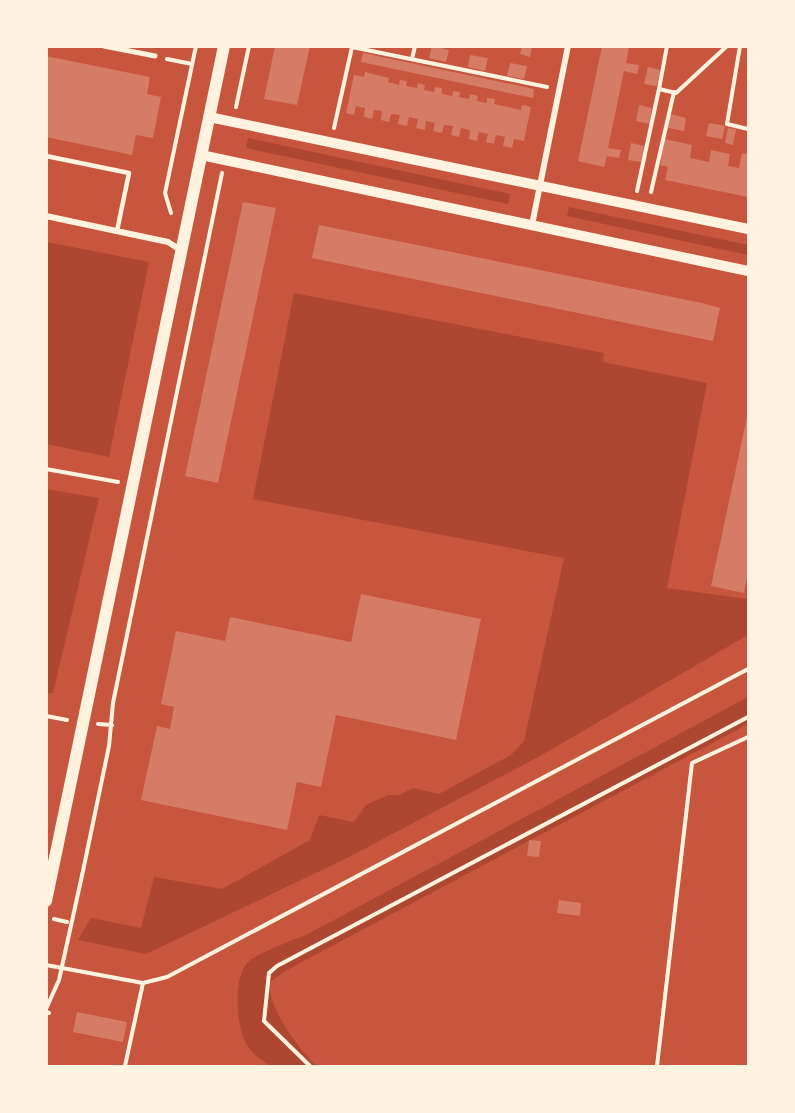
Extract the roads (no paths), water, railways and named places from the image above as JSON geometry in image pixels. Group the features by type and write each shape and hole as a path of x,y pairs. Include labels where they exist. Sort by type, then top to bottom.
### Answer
{"main road":[{"path":"46,901 224,46"}],"street":[{"path":"104,46 155,56"},
{"path":"532,225 568,46"},
{"path":"209,117 748,229"},
{"path":"201,155 748,271"},
{"path":"46,216 168,242 183,251"}],"lane":[{"path":"46,156 129,172 117,231"}]}
